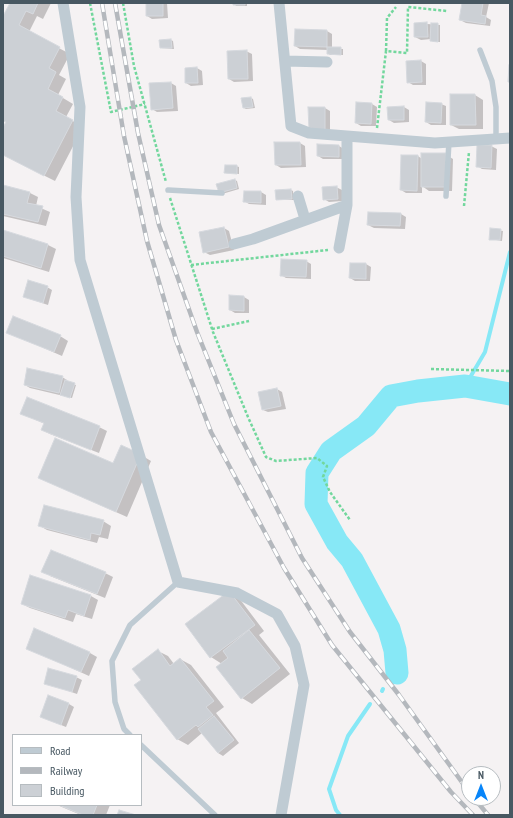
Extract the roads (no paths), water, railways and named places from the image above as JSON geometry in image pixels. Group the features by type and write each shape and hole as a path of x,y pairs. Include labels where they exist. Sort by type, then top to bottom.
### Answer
{"street":[{"path":"63,3 80,107 76,197 80,260 178,582 237,593 277,614 295,646 304,685 281,815"},
{"path":"279,3 291,126 308,133 435,142 510,138"},
{"path":"285,61 327,62"},
{"path":"340,248 347,205 347,136"},
{"path":"298,196 305,219"},
{"path":"234,244 253,239 347,205"}],"lane":[{"path":"480,50 492,81 496,107 496,138"},
{"path":"446,196 449,141"},
{"path":"168,190 222,193"},
{"path":"129,734 124,729 115,702 112,661 130,625 178,582"},
{"path":"142,746 215,815"}],"waterway":[{"path":"478,386 465,386 485,352 510,252"},
{"path":"397,673 395,650 389,629 352,560 337,542 316,504 317,473 331,451 366,426 391,396 418,391 465,386 510,394"},
{"path":"340,815 336,810 329,789 348,736 370,704"}],"railway":[{"path":"102,3 124,136 147,241 176,340 211,432 284,568 332,645 451,792 473,815"},
{"path":"115,3 138,133 159,225 197,332 234,424 302,558 350,632 399,695 461,781"},
{"path":"481,806 488,815"}]}
